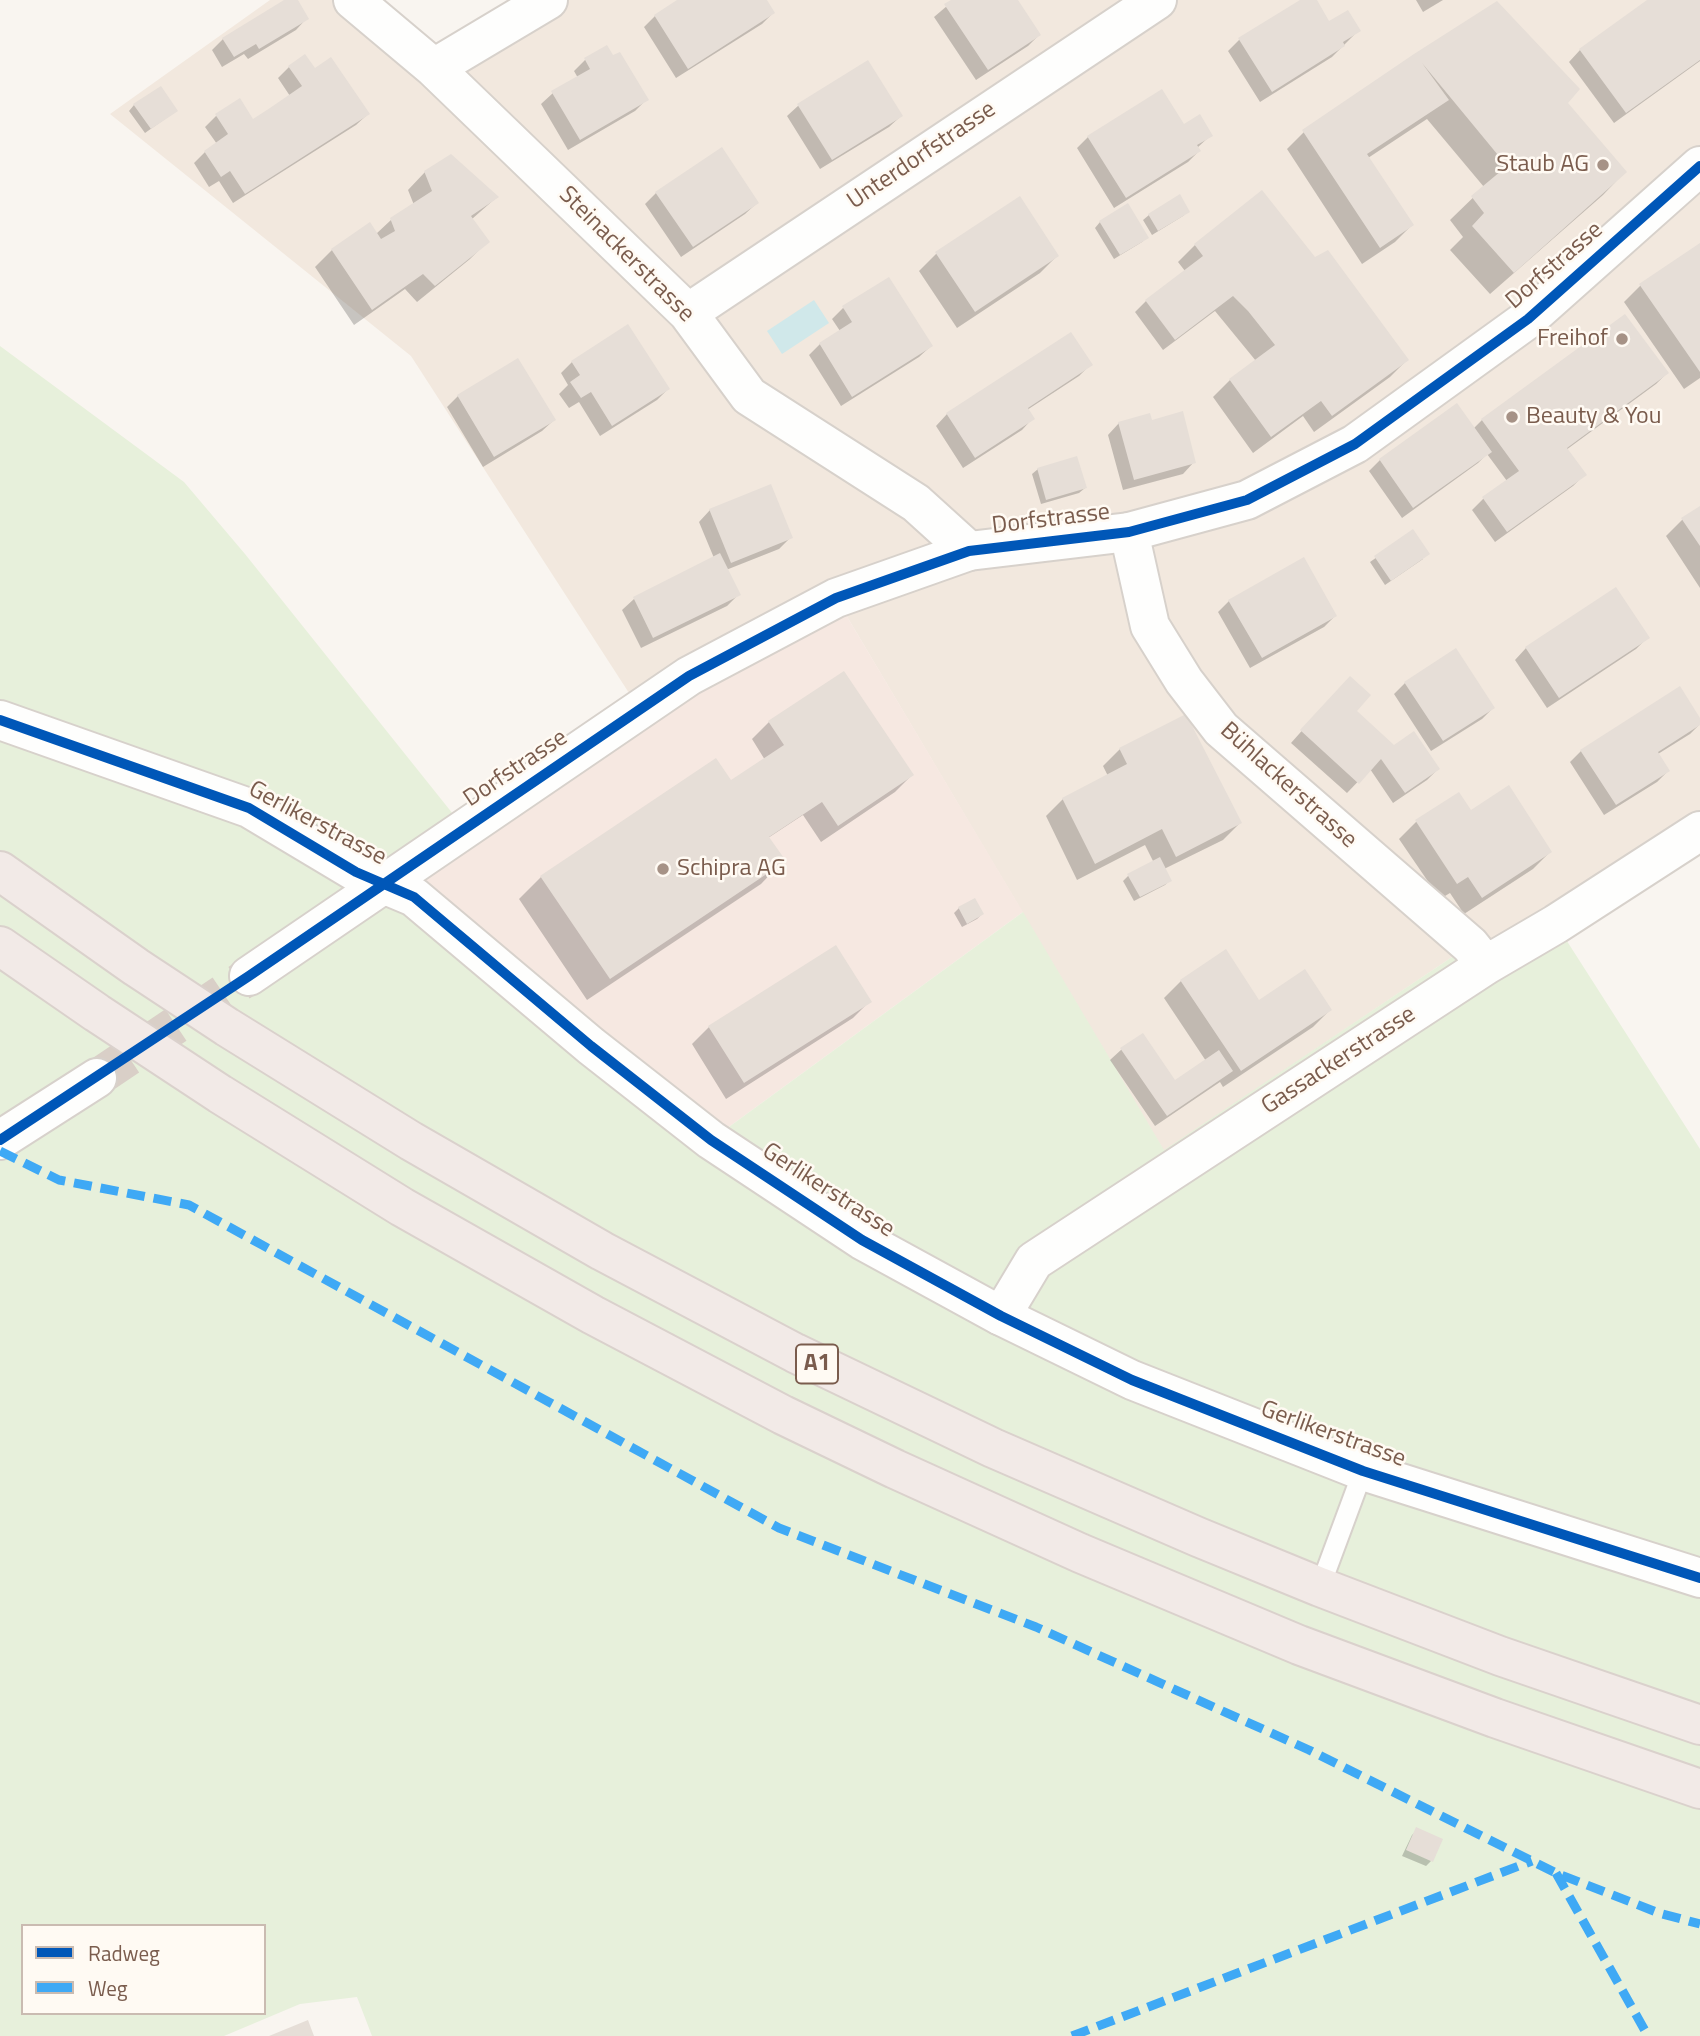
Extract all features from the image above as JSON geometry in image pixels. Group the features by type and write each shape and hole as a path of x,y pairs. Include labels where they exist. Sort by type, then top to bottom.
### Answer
{"highway":[{"name":"A1","path":"0,871 136,967 315,1083 602,1251 794,1353 968,1436 1198,1537 1500,1656 1700,1725"},
{"name":"A1","path":"0,946 219,1094 401,1207 581,1309 783,1415 1017,1525 1209,1608 1482,1714 1700,1789"}],"street":[{"name":"Steinackerstrasse","path":"352,0 434,68 688,313 749,396 916,503 969,551"},
{"path":"434,68 548,0"},
{"name":"Unterdorfstrasse","path":"688,313 1157,0"},
{"name":"Dorfstrasse","path":"250,976 688,676 836,598 969,551 1129,531 1247,499 1355,444 1528,319 1700,166"},
{"name":"Bühlackerstrasse","path":"1129,531 1150,626 1184,681 1221,729 1470,945 1486,965"},
{"name":"Gerlikerstrasse","path":"0,720 249,808 356,872 414,898 591,1046 711,1140 862,1240 1001,1316 1132,1380 1363,1471 1700,1578"},
{"name":"Gassackerstrasse","path":"1001,1316 1034,1261 1486,965 1556,924 1700,831"},
{"path":"0,1140 97,1078"}],"lane":[{"path":"1320,1587 1363,1471"}],"shaded area":[{"path":"270,0 353,0 434,68 548,0 1700,0 1700,831 1556,924 1470,945 1164,1151 836,598 640,710 411,356 110,114"},
{"path":"836,598 1023,912 711,1140 383,884"}],"green space":[{"path":"0,346 184,482 465,829 383,883 711,1140 1023,912 1164,1150 1470,945 1556,924 1700,1149 1700,2036 372,2036 357,1997 300,2004 224,2036 0,2036"}],"water":[{"path":"814,300 829,323 782,354 767,331"}],"building":[{"path":"284,0 298,0 309,19 259,49 256,44 234,57 222,38"},
{"path":"677,0 767,0 775,13 688,69 654,15"},
{"path":"951,0 1018,0 1041,35 988,70 944,4"},
{"path":"1300,0 1317,0 1329,21 1348,10 1361,31 1343,42 1345,46 1272,92 1238,38"},
{"path":"1647,0 1700,0 1700,60 1626,113 1579,49"},
{"path":"1497,1 1580,89 1568,103 1627,172 1514,273 1472,226 1484,213 1471,196 1507,166 1422,63 1449,100 1367,154 1414,225 1380,248 1302,130"},
{"path":"607,45 613,55 620,52 649,100 580,140 551,91 590,69 584,58"},
{"path":"305,54 315,68 331,57 370,114 245,194 230,171 221,177 204,151 228,134 215,114 240,98 253,119 270,108 302,86 288,66"},
{"path":"868,60 903,116 832,160 797,104"},
{"path":"161,86 178,111 151,129 133,104"},
{"path":"1162,89 1184,124 1200,114 1213,136 1197,145 1201,151 1126,198 1087,136"},
{"path":"722,147 759,203 693,247 655,192"},
{"path":"451,154 499,197 471,216 490,242 435,286 423,274 372,310 331,249 370,222 381,239 395,231 390,218 432,191 424,171"},
{"path":"1262,190 1315,257 1328,250 1409,360 1332,416 1321,401 1271,437 1229,379 1275,345 1248,311 1233,296 1175,340 1145,300 1203,256 1194,244"},
{"path":"1180,194 1190,212 1158,231 1148,214"},
{"path":"1020,196 1059,256 975,312 935,252"},
{"path":"1128,203 1149,238 1120,255 1099,221"},
{"path":"1700,243 1700,372 1639,284"},
{"path":"889,277 933,346 852,397 819,343 852,322 842,306"},
{"path":"1625,314 1669,373 1567,448 1587,475 1507,532 1482,497 1519,471 1481,419"},
{"path":"628,324 670,389 612,426 591,392 581,398 570,382 580,375 571,361"},
{"path":"1071,332 1093,365 1028,408 1035,419 975,458 946,413"},
{"path":"518,358 556,420 494,457 457,395"},
{"path":"1457,403 1492,452 1413,508 1379,459"},
{"path":"1183,411 1196,463 1134,480 1118,422 1150,413 1152,420"},
{"path":"1077,456 1087,488 1046,500 1037,468"},
{"path":"771,484 793,538 731,563 709,509"},
{"path":"1700,506 1700,546 1681,518"},
{"path":"1413,529 1430,554 1391,581 1374,556"},
{"path":"720,553 741,595 653,638 633,597"},
{"path":"1304,557 1337,616 1262,658 1228,600"},
{"path":"1616,587 1650,638 1559,698 1525,647"},
{"path":"1456,648 1495,708 1443,741 1404,682"},
{"name":"Schipra AG","path":"844,671 914,775 838,826 822,802 769,837 786,861 610,979 540,876 716,758 731,780 784,745 768,721"},
{"path":"1350,676 1371,695 1357,711 1394,745 1414,731 1440,769 1405,793 1381,759 1359,784 1300,730"},
{"path":"1680,686 1700,718 1700,725 1658,752 1670,771 1616,805 1580,750"},
{"path":"1186,714 1242,823 1176,857 1162,829 1095,864 1062,798 1127,764 1119,748"},
{"path":"1509,785 1552,852 1482,898 1468,877 1457,884 1415,820 1459,792 1471,810"},
{"path":"1160,857 1172,881 1140,897 1127,874"},
{"path":"975,898 984,914 967,924 958,907"},
{"path":"836,945 872,1002 744,1083 708,1026"},
{"path":"1226,949 1259,1000 1305,969 1332,1010 1241,1071 1180,980"},
{"path":"1143,1033 1175,1080 1219,1050 1233,1071 1167,1116 1120,1048"},
{"path":"1416,1827 1443,1839 1433,1862 1406,1850"},
{"path":"308,2020 314,2036 269,2036"}],"tunnel":[{"path":"97,1078 249,976"}],"marked path":[{"path":"0,1151 59,1180 189,1205 779,1528 1036,1627 1309,1750 1556,1873 1659,1913 1700,1924"},
{"path":"1072,2036 1532,1861"},
{"path":"1556,1873 1648,2036"}],"cycle path":[{"path":"0,1140 249,976 689,676 836,598 969,551 1129,532 1247,500 1355,444 1528,319 1700,166"},
{"path":"0,720 249,808 356,872 414,897 591,1046 711,1140 862,1240 1001,1316 1132,1380 1363,1471 1700,1578"}],"place":[{"name":"Staub AG","path":"1603,165"},
{"name":"Freihof","path":"1622,339"},
{"name":"Beauty & You","path":"1512,417"},
{"name":"Schipra AG","path":"663,869"}]}
